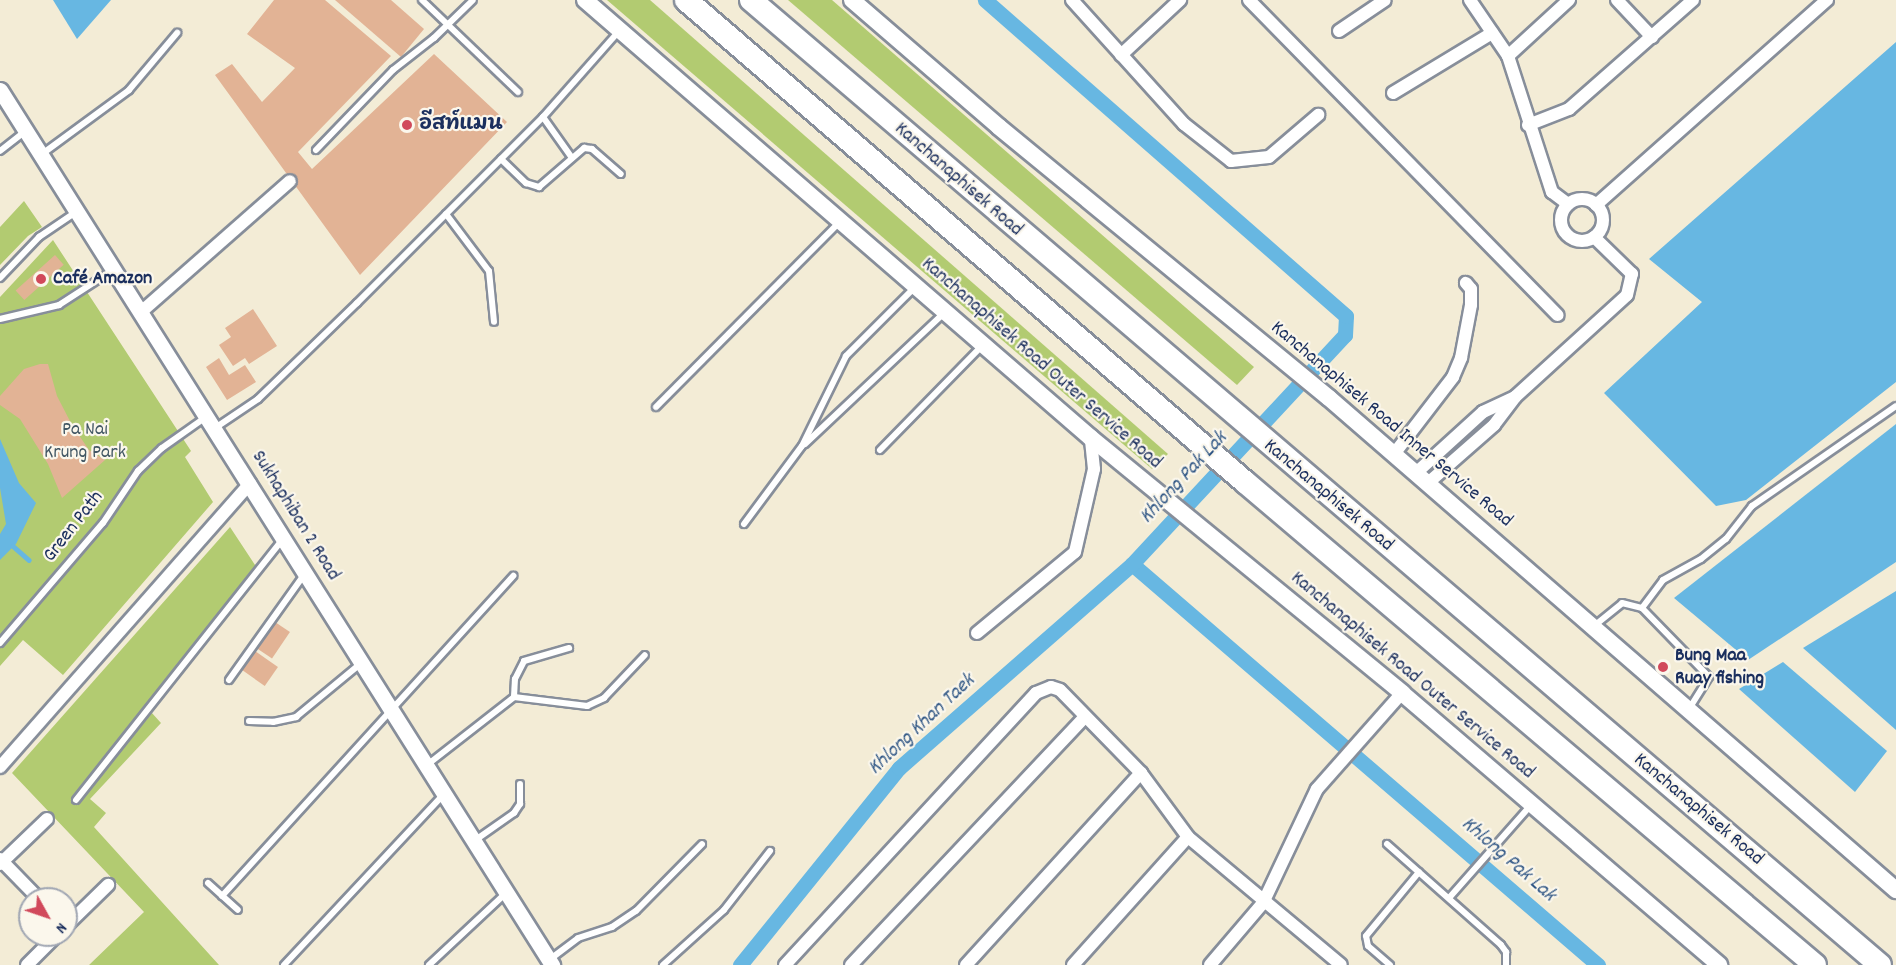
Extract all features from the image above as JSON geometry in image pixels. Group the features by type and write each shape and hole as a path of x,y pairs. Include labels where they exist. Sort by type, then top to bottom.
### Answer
{"highway":[{"path":"686,0 1188,434 1815,965"},
{"name":"Kanchanaphisek Road","path":"751,0 1220,404 1880,965"}],"main road":[{"name":"Kanchanaphisek Road Outer Service Road","path":"585,0 947,310 1091,438 1402,693 1719,965"},
{"name":"Kanchanaphisek Road Inner Service Road","path":"852,0 999,128 1329,398 1896,890"}],"street":[{"path":"1072,0 1184,124 1231,161 1269,157 1318,115"},
{"path":"1121,55 1180,0"},
{"path":"1249,0 1558,315"},
{"path":"1470,0 1508,56 1528,125 1552,192 1568,204"},
{"path":"1508,56 1569,0"},
{"path":"1617,0 1652,37"},
{"path":"1528,125 1569,109 1693,0"},
{"path":"1596,205 1827,0"},
{"path":"1339,31 1381,1"},
{"path":"1393,93 1492,33"},
{"name":"Sukhaphiban 2 Road","path":"0,90 212,422 550,963"},
{"path":"141,312 290,181"},
{"path":"1578,200 1596,205 1603,223 1594,237 1581,241 1564,232 1563,213 1568,204 1578,200"},
{"path":"1422,478 1483,412 1515,397 1618,304 1632,285 1632,274 1594,237"},
{"path":"1394,454 1453,377 1461,358 1471,305 1471,290 1466,283"},
{"path":"977,633 1075,552 1094,469 1091,438"},
{"path":"0,766 250,483"},
{"path":"785,965 1043,688 1060,690 1141,773 1188,837 1263,903 1341,965"},
{"path":"1210,965 1263,903 1304,808 1362,736 1402,693"},
{"path":"851,965 1085,717"},
{"path":"966,965 1141,773"},
{"path":"27,887 1,862 47,819"},
{"path":"1073,965 1188,837"},
{"path":"78,914 108,885"},
{"path":"27,965 45,947"}],"lane":[{"path":"422,0 518,92"},
{"path":"316,150 393,70 447,25 472,0"},
{"name":"Green Path","path":"0,643 103,524 138,471 162,448 258,399 543,117 620,30"},
{"path":"42,154 129,90 177,33"},
{"path":"543,117 572,158"},
{"path":"0,151 26,130"},
{"path":"501,159 525,183 539,187 584,148 592,148 621,174"},
{"path":"0,278 39,237 77,211"},
{"path":"446,213 489,271 494,322"},
{"path":"656,407 842,220"},
{"path":"0,319 59,305 114,269"},
{"path":"802,447 846,356 917,285"},
{"path":"744,524 802,447 947,310"},
{"path":"880,450 984,343"},
{"path":"1642,608 1663,580 1701,559 1726,539 1752,506 1896,406"},
{"path":"76,800 284,537"},
{"path":"229,680 306,572"},
{"path":"222,896 390,707 513,576"},
{"path":"1594,626 1622,603 1642,608 1709,677 1689,709"},
{"path":"514,697 515,679 525,661 569,648"},
{"path":"427,765 514,697 587,706 604,698 645,655"},
{"path":"249,720 273,722 296,717 362,662"},
{"path":"474,841 514,813 520,804 520,784"},
{"path":"284,965 444,794"},
{"path":"1449,898 1532,803"},
{"path":"550,963 578,938 612,927 636,911 702,844"},
{"path":"1387,844 1501,945 1506,952 1506,965"},
{"path":"663,965 724,910 770,851"},
{"path":"1390,965 1368,946 1366,936 1419,872"},
{"path":"208,884 238,910"},
{"path":"429,965 506,893"}],"green space":[{"path":"607,0 650,0 1168,454 1152,469"},
{"path":"788,0 832,0 1254,367 1237,385"},
{"path":"24,201 42,227 28,236 0,265 0,227"},
{"name":"Pa Nai Krung Park","path":"53,240 191,451 185,457 213,502 63,675 23,640 0,666 0,297"},
{"path":"230,527 259,571 151,712 161,723 90,799 106,813 94,827 219,965 89,965 144,912 12,773"}],"water":[{"path":"53,0 111,0 77,39"},
{"path":"1896,42 1896,382 1746,500 1716,506 1604,393 1702,302 1649,259"},
{"path":"1896,424 1896,562 1748,660 1674,598"},
{"path":"0,439 19,483 36,503 16,544 0,560 0,534 6,524 0,488"},
{"path":"1896,591 1896,730 1803,648"},
{"path":"1783,662 1887,751 1855,792 1739,689"}],"building":[{"name":"อีสท์แมน","path":"274,0 325,0 391,56 298,152 312,169 434,54 507,122 360,275 215,75 232,64 262,102 295,68 247,34"},
{"path":"335,0 391,0 424,29 401,57"},
{"name":"Café Amazon","path":"55,255 64,265 24,300 16,290"},
{"path":"253,309 277,346 249,364 245,358 233,366 219,345 231,337 225,328"},
{"path":"219,358 229,375 245,365 256,382 227,400 206,367"},
{"path":"48,364 57,396 72,425 89,450 105,460 62,498 48,464 20,419 0,405 0,396 24,369"},
{"path":"275,622 290,632 272,659 257,649"},
{"path":"255,651 278,667 265,686 242,670"}],"waterway":[{"name":"Khlong Pak Lak","path":"740,965 899,768 1132,564 1345,335 1346,316 985,0"},
{"path":"13,546 29,560"},
{"name":"Khlong Pak Lak","path":"1132,564 1598,965"}],"place":[{"name":"อีสท์แมน","path":"407,125"},
{"name":"Café Amazon","path":"41,279"},
{"name":"Bung Maa Ruay fishing","path":"1663,667"}],"water label":[{"name":"Khlong Khan Taek","path":"922,725"}]}
